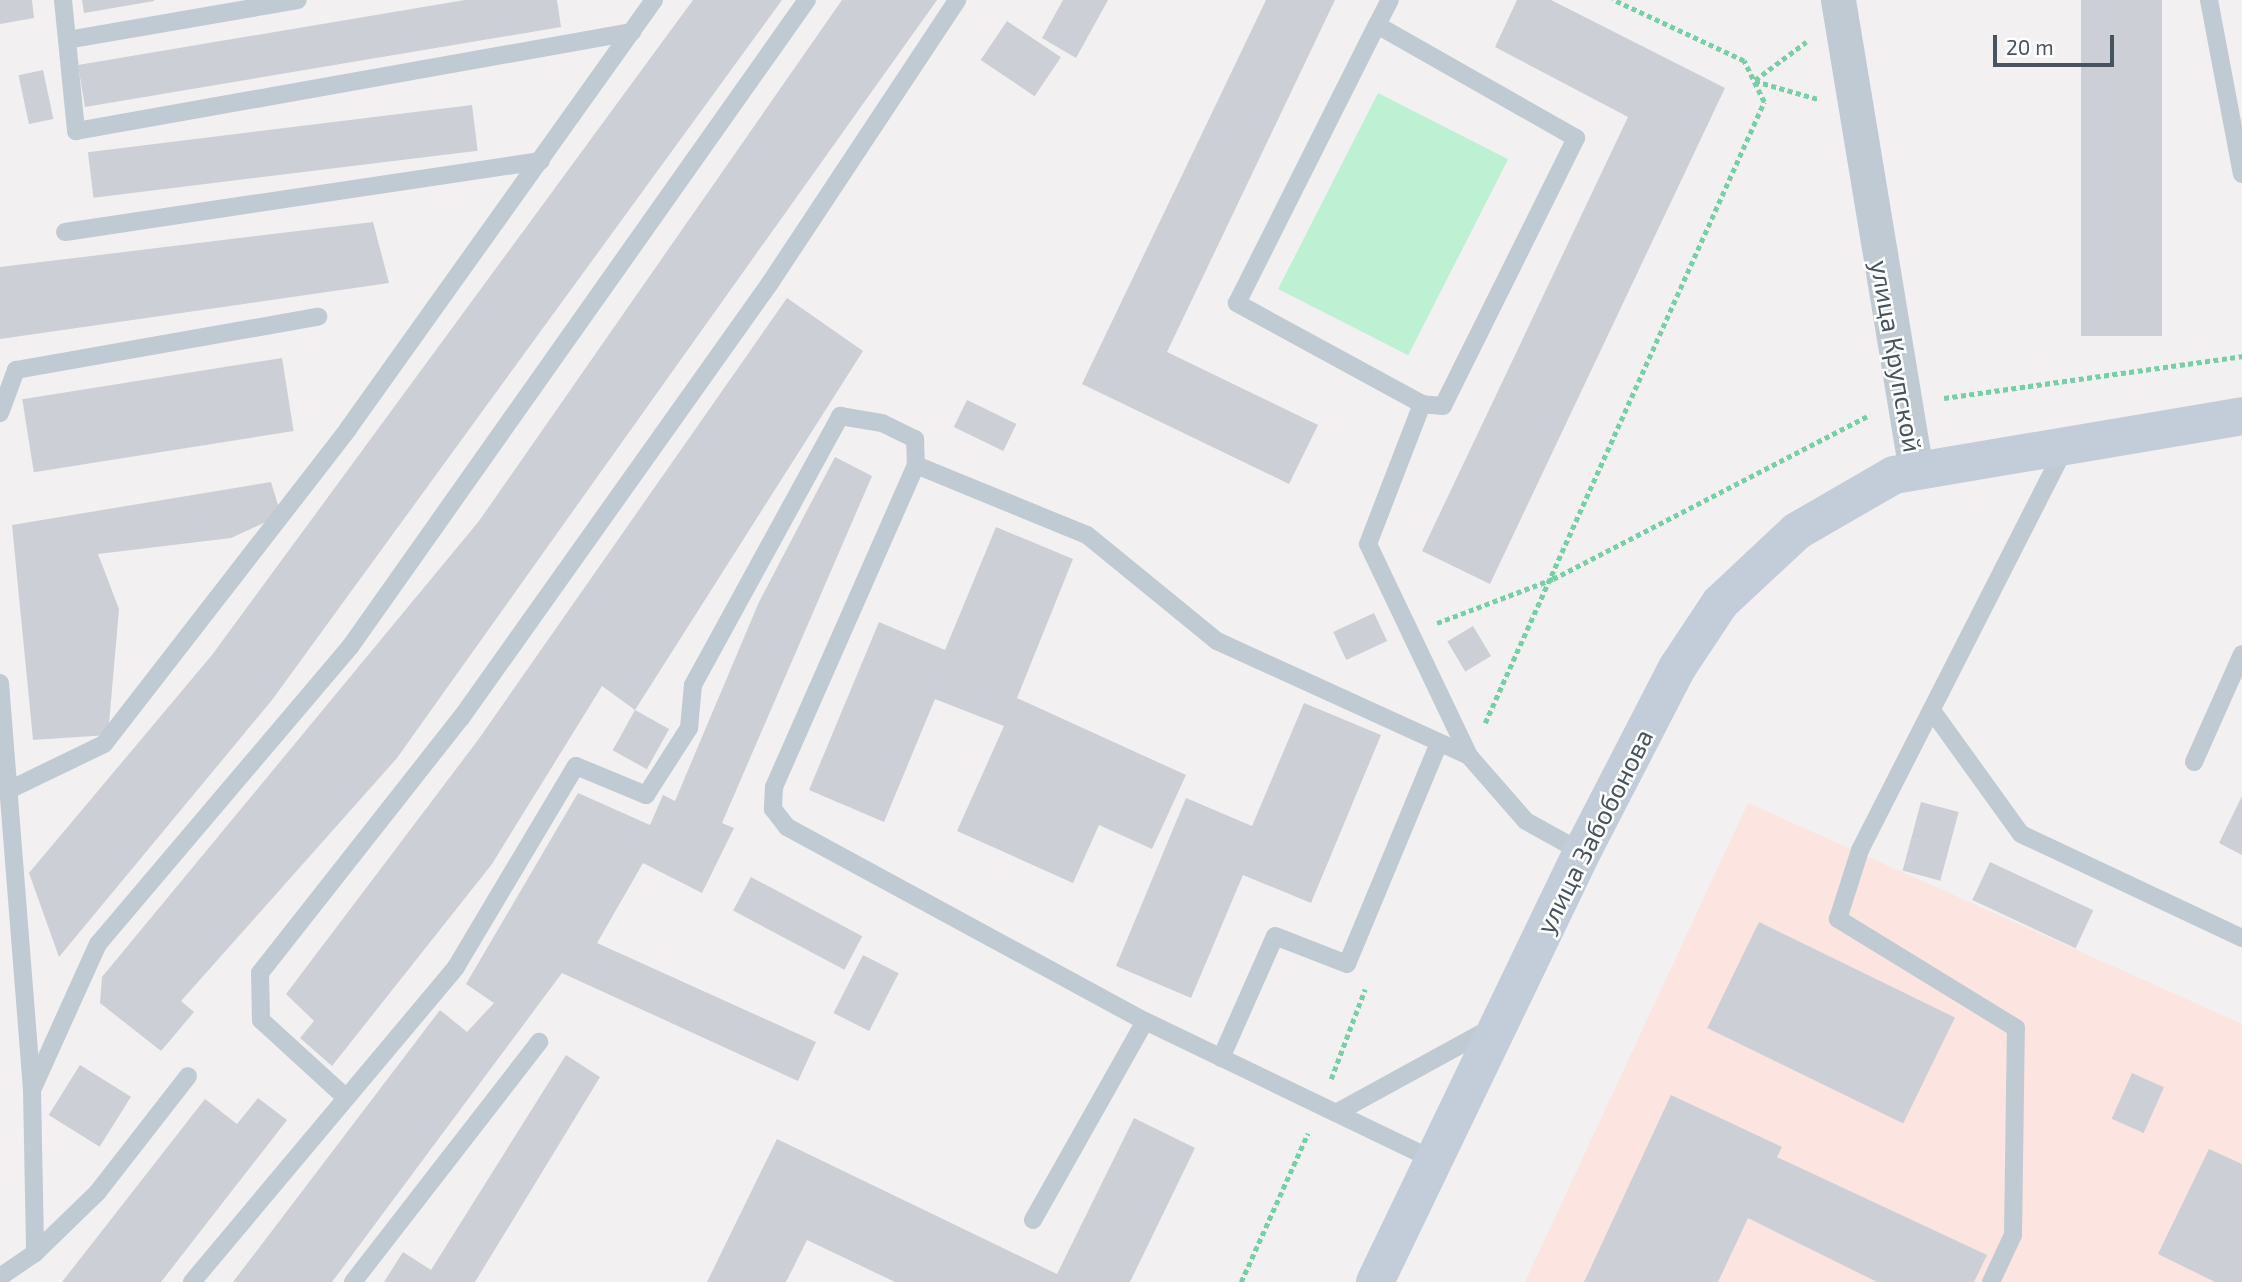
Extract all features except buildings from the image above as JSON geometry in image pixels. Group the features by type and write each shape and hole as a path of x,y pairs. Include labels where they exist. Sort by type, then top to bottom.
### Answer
{"street":[{"name":"улица Крупской","path":"1839,8 1916,469 2067,442 2242,416"},
{"name":"улица Забобонова","path":"1375,1282 1582,852 1677,668 1720,603 1797,531 1838,503 1916,469"}],"lane":[{"path":"63,0 76,131 632,32"},
{"path":"67,40 298,0"},
{"path":"11,789 104,744 348,429 653,0"},
{"path":"33,1090 98,944 350,647 807,0"},
{"path":"343,1095 261,1020 260,973 469,706 770,283 957,0"},
{"path":"1377,25 1576,138 1443,406 1422,404 1237,303 1377,25 1390,0"},
{"path":"2209,0 2242,174"},
{"path":"65,232 541,161"},
{"path":"0,413 16,370 318,317"},
{"path":"1422,404 1368,544 1415,631 1469,756 1526,821 1582,852"},
{"path":"192,1282 343,1095 457,967 576,766 646,795 689,728 693,685 840,416 882,423 915,439 916,465 774,787 772,809 787,827 1145,1021 1432,1159"},
{"path":"1991,1282 2013,1235 2017,1028 1838,919 1860,850 1933,712 2067,442"},
{"path":"916,465 1087,535 1217,641 1469,756"},
{"path":"2194,762 2242,654"},
{"path":"0,683 11,789 33,1090 35,1253"},
{"path":"1933,712 2021,834 2242,938"},
{"path":"1221,1058 1275,936 1347,964 1439,743"},
{"path":"1033,1220 1145,1021"},
{"path":"1328,1109 1497,1025"},
{"path":"353,1282 539,1042"},
{"path":"0,1277 35,1253 97,1193 188,1076"}],"path":[{"path":"1469,756 1553,579 1764,102 1744,61 1613,0"},
{"path":"1755,80 1839,8"},
{"path":"1755,80 1854,109"},
{"path":"1944,398 2242,356"},
{"path":"1415,631 1553,579 1874,412"},
{"path":"1241,1282 1328,1109"}],"shaded area":[{"path":"1748,803 2242,1024 2242,1282 1525,1282"}],"green space":[{"path":"1378,93 1508,159 1408,355 1278,289"}]}
